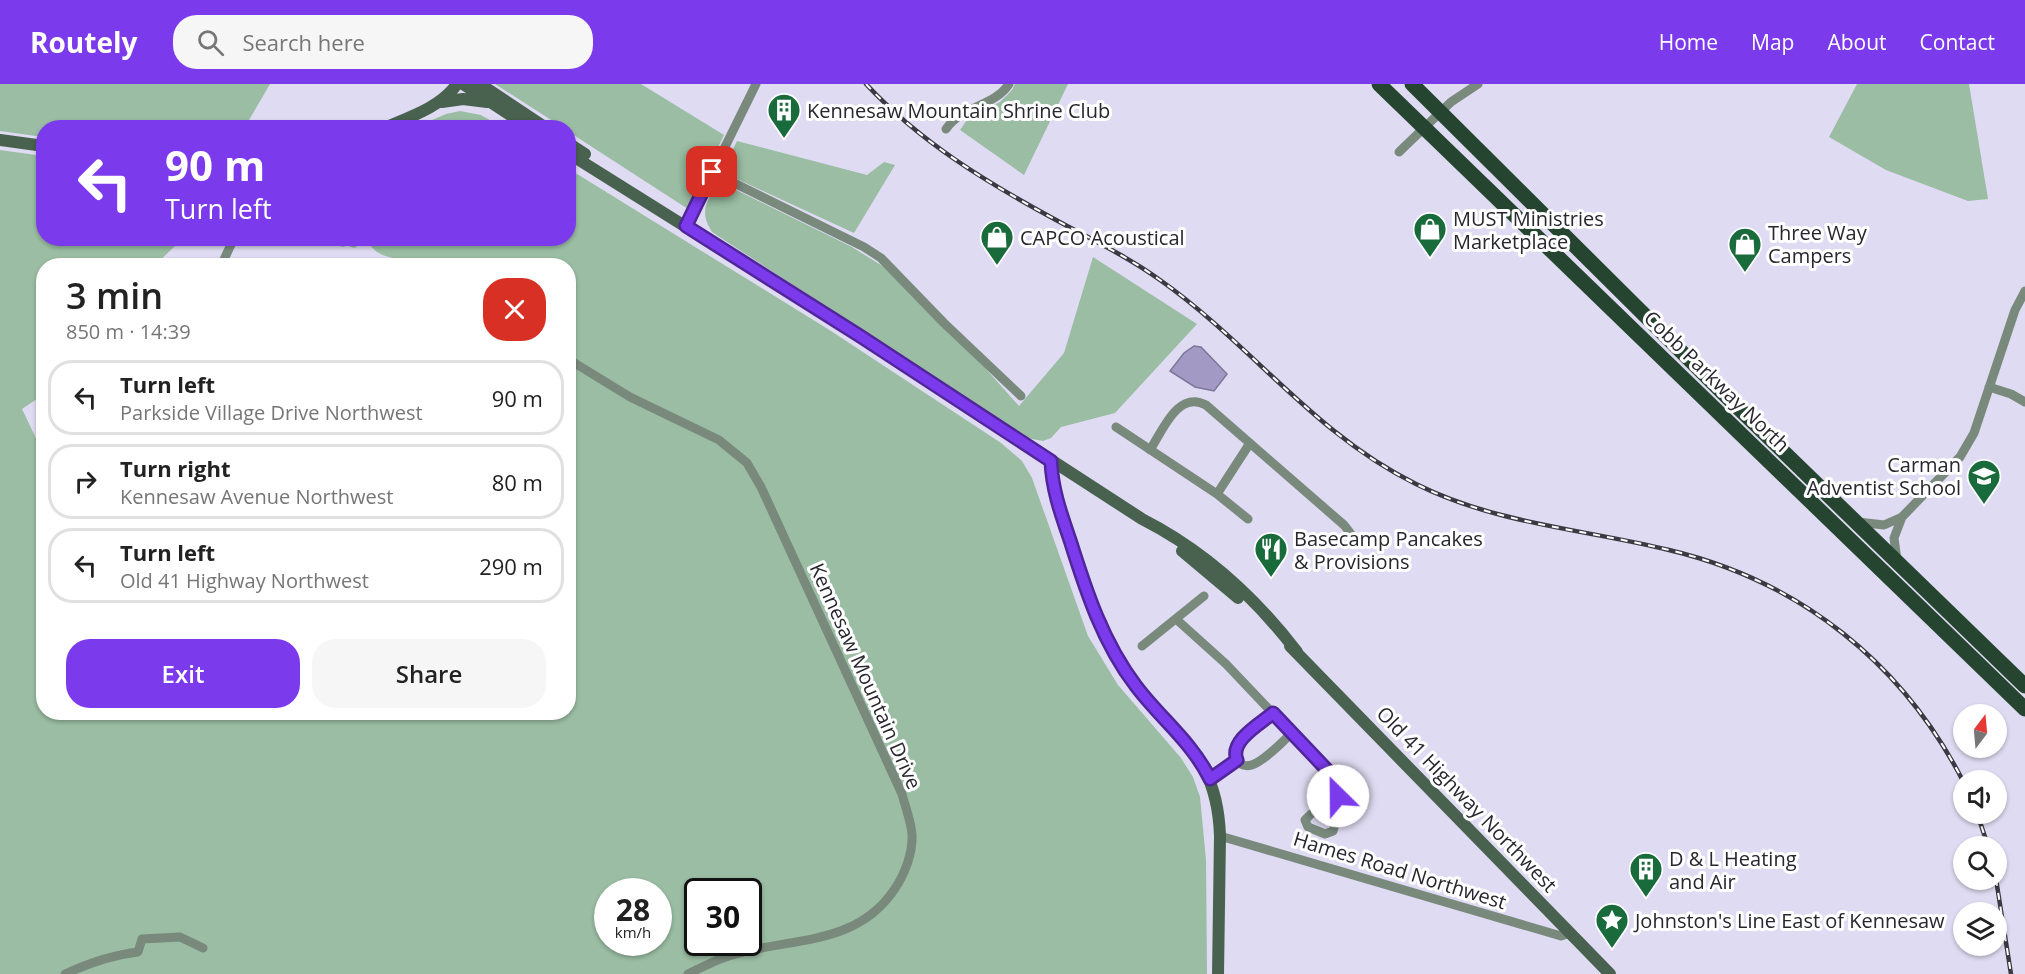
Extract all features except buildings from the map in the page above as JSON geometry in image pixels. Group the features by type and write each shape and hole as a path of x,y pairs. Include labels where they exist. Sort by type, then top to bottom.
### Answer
{"main road":[{"name":"Cobb Parkway North","path":"1379,84 2025,709"},
{"name":"Cobb Parkway North","path":"1412,84 2025,687"}],"street":[{"path":"437,104 444,84"},
{"path":"437,104 452,92 457,84"},
{"path":"463,84 518,120"},
{"path":"480,84 534,120"},
{"path":"686,226 756,84"},
{"path":"946,129 959,114 1001,94 1009,84"},
{"path":"1399,152 1459,96 1478,84"},
{"path":"402,120 437,104 463,99 495,105"},
{"path":"0,140 36,145"},
{"name":"Old 41 Highway Northwest","path":"576,148 686,226"},
{"name":"Old 41 Highway Northwest","path":"576,158 860,336 1142,519 1183,542 1211,564 1262,610 1297,652 1610,974"},
{"path":"712,172 864,247 881,258 944,323 1021,396"},
{"path":"1855,521 1878,526 1890,524 1902,517 1953,466 1965,450 1974,433 2014,310 2025,291"},
{"name":"Kennesaw Mountain Drive","path":"576,364 630,396 718,440 747,463 761,487 902,794 912,833 910,855 902,879 886,901 870,916 834,935 741,952 688,974"},
{"path":"1989,387 2011,394 2025,402"},
{"path":"1150,450 1180,406 1189,401 1200,402 1344,525 1351,534"},
{"path":"1116,427 1217,494 1248,519"},
{"path":"1217,494 1250,443"},
{"path":"1051,461 1054,493 1088,595 1104,632 1133,683 1187,744 1210,779 1217,803 1220,836 1218,974"},
{"path":"1898,564 1894,538 1902,517"},
{"path":"1142,646 1204,596"},
{"path":"1176,619 1226,664 1336,780 1338,790 1339,808 1333,831 1325,834 1308,827 1305,820 1308,816 1338,790"},
{"path":"1273,713 1239,743 1235,753 1237,760 1246,766 1255,765 1292,733"},
{"path":"1210,779 1237,760"},
{"name":"Hames Road Northwest","path":"1220,836 1551,934 1561,936 1570,933"},
{"path":"65,974 86,965 138,952 142,939 180,937 202,948"}],"green space":[{"path":"0,84 270,84 249,120 36,120 36,136 0,131"},
{"path":"495,84 641,84 724,135 688,209 576,137 576,120 551,120"},
{"path":"1015,84 1068,84 1024,175 960,130 969,117 1000,102"},
{"path":"1857,84 1969,84 1988,199 1968,201 1886,170 1829,137"},
{"path":"460,111 481,115 490,120 432,120"},
{"path":"737,141 867,175 884,162 895,165 854,233 722,172"},
{"path":"0,150 36,155 36,246 175,246 162,258 36,258 36,400 22,409 36,438 36,720 576,720 576,258 392,258 376,252 371,246 576,246 576,173 831,331 1001,443 1022,461 1032,478 1088,636 1118,685 1181,758 1193,777 1200,797 1206,860 1207,974 0,974"},
{"path":"718,181 852,247 884,267 986,369 1019,406 1064,353 1093,257 1197,324 1115,413 1061,427 1051,438 1043,441 1027,438 712,232 705,212"}],"shaded area":[{"path":"1194,346 1201,347 1227,374 1214,391 1195,387 1170,371 1184,353"}],"railway":[{"path":"866,84 909,124 955,160 1004,191 1122,256 1160,280 1193,305 1314,414 1379,464 1416,484 1477,508 1540,524 1669,550 1717,564 1762,583 1804,606 1843,633 1911,700 1956,770"},
{"path":"1981,824 1985,836"},
{"path":"1998,890 2011,974"}],"place":[{"name":"Kennesaw Mountain Shrine Club","path":"784,139"},
{"name":"MUST Ministries Marketplace","path":"1430,258"},
{"name":"CAPCO Acoustical","path":"997,266"},
{"name":"Three Way Campers","path":"1745,273"},
{"name":"Carman Adventist School","path":"1984,505"},
{"name":"Basecamp Pancakes & Provisions","path":"1271,578"},
{"name":"D & L Heating and Air","path":"1646,898"},
{"name":"Johnston's Line East of Kennesaw","path":"1612,949"}],"route":[{"path":"712,172 686,226 953,395 1051,461 1054,493 1088,595 1110,645 1137,688 1187,744 1205,768 1210,779 1237,760 1235,753 1239,743 1273,713 1336,780 1338,796"}]}
